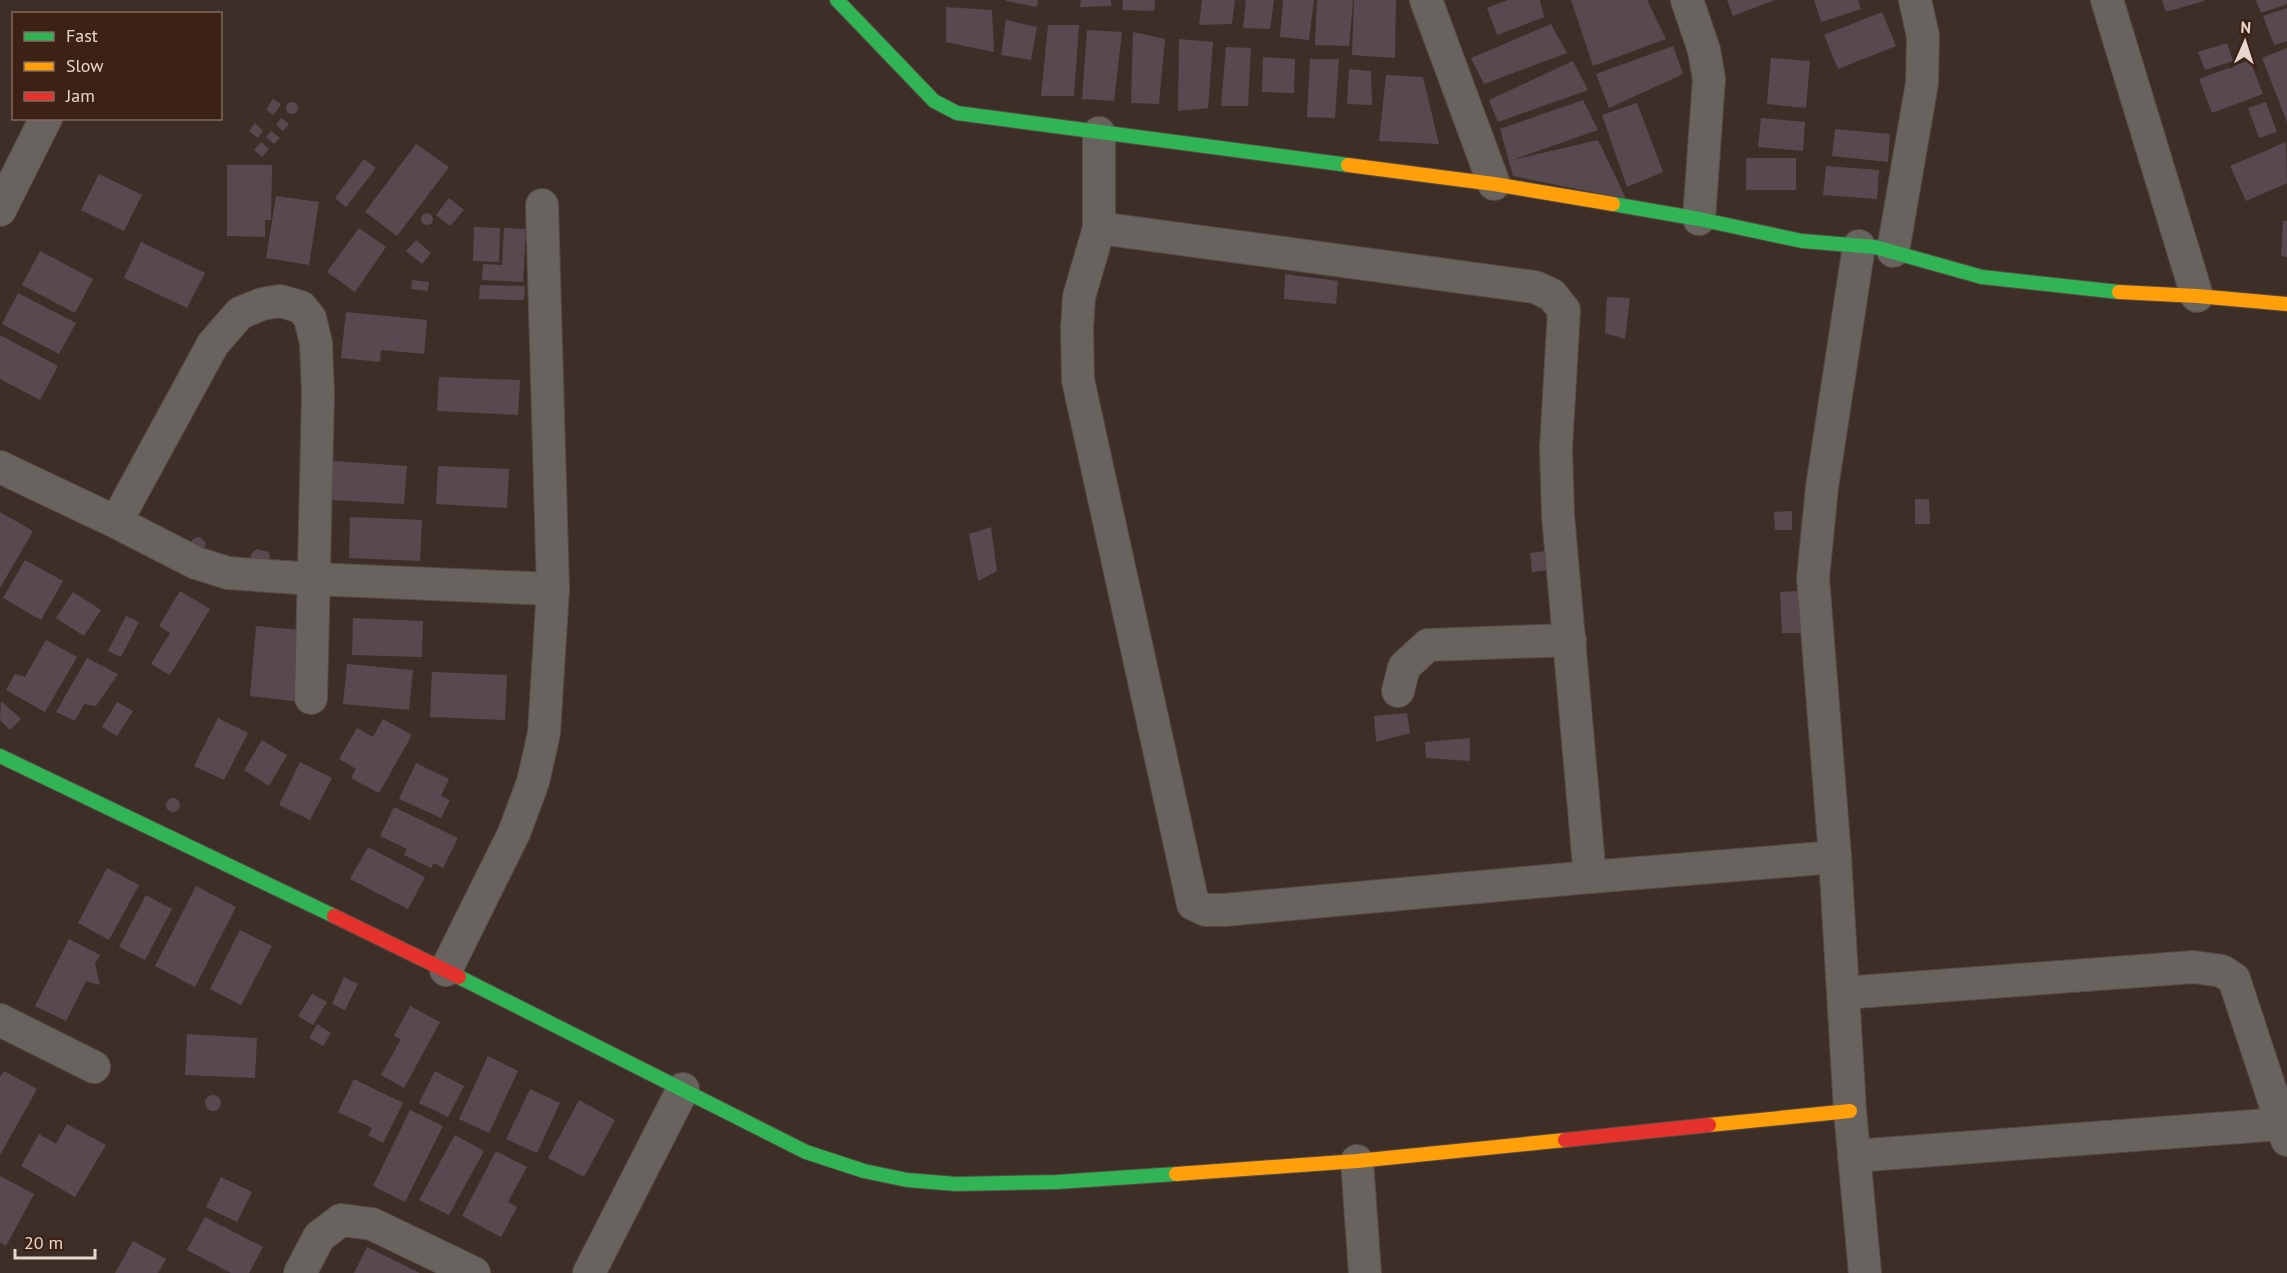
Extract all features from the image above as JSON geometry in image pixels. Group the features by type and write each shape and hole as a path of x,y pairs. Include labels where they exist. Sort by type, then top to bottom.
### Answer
{"street":[{"path":"837,0 934,101 957,113 1494,184 1699,219 1802,241 1859,246 1893,252 1982,277 2126,293 2197,296 2287,304"},
{"path":"1426,0 1494,184"},
{"path":"1687,0 1704,50 1709,79 1699,219"},
{"path":"1893,252 1923,83 1923,36 1915,0"},
{"path":"2108,0 2197,296"},
{"path":"0,210 45,120"},
{"path":"1099,133 1099,228 1079,297 1078,380 1193,904 1206,910 1224,910 1835,857"},
{"path":"446,970 514,833 533,782 544,733 553,589 542,205"},
{"path":"1099,228 1535,287 1552,295 1564,310 1556,448 1558,515 1590,877"},
{"path":"1859,246 1822,487 1813,578 1835,857 1850,1111 1865,1273"},
{"path":"116,522 213,344 240,313 262,304 280,301 302,307 310,318 316,343 318,394 311,698"},
{"path":"0,467 116,522 196,564 228,573 313,579 553,589"},
{"path":"1398,691 1404,667 1428,645 1570,640"},
{"path":"0,756 446,970 806,1152 864,1171 907,1180 956,1184 1057,1182 1357,1161 1850,1111"},
{"path":"1843,993 2194,967 2222,971 2234,979 2284,1132 1854,1156"},
{"path":"0,1020 94,1067"},
{"path":"590,1273 683,1089"},
{"path":"1357,1161 1365,1273"},
{"path":"300,1273 319,1237 341,1220 372,1224 474,1273"}],"building":[{"path":"1006,0 1038,0 1037,7"},
{"path":"1081,0 1111,0 1111,6 1080,7"},
{"path":"1123,0 1155,0 1154,11 1122,10"},
{"path":"1202,0 1235,0 1232,24 1199,25"},
{"path":"1246,0 1274,0 1270,29 1243,28"},
{"path":"1283,0 1314,0 1309,40 1280,37"},
{"path":"1317,0 1353,0 1349,46 1315,45"},
{"path":"1354,0 1396,0 1395,58 1352,55"},
{"path":"1508,0 1540,0 1544,17 1497,35 1487,8"},
{"path":"1571,0 1647,0 1666,39 1593,66"},
{"path":"1727,0 1775,0 1733,16"},
{"path":"1814,0 1858,0 1861,9 1821,22"},
{"path":"2162,0 2204,0 2204,1 2166,12"},
{"path":"2256,0 2287,0 2287,4 2261,13"},
{"path":"946,7 992,10 994,52 946,42"},
{"path":"2287,8 2287,41 2274,45 2263,16"},
{"path":"1882,12 1896,46 1838,69 1824,35"},
{"path":"1006,20 1037,27 1031,60 1001,55"},
{"path":"1551,24 1567,53 1484,84 1471,58"},
{"path":"1048,25 1079,25 1074,96 1041,96"},
{"path":"1087,30 1122,32 1114,101 1082,99"},
{"path":"1133,32 1165,39 1159,104 1131,103"},
{"path":"1179,39 1213,42 1208,108 1178,111"},
{"path":"2227,43 2233,61 2205,70 2198,52"},
{"path":"1673,46 1683,74 1609,108 1596,74"},
{"path":"1226,47 1251,48 1248,106 1221,106"},
{"path":"2287,48 2287,122 2262,58"},
{"path":"1263,57 1295,59 1294,93 1262,92"},
{"path":"1771,58 1810,61 1806,108 1767,104"},
{"path":"1310,59 1339,59 1335,118 1307,117"},
{"path":"2250,60 2263,94 2212,113 2199,79"},
{"path":"1573,61 1588,90 1498,122 1489,100"},
{"path":"1349,69 1371,71 1372,105 1347,104"},
{"path":"1386,75 1423,77 1439,144 1379,141"},
{"path":"273,99 281,104 274,115 266,110"},
{"path":"1583,100 1598,130 1512,160 1598,140 1626,199 1513,176 1500,129"},
{"path":"294,102 298,108 294,114 290,114 286,106"},
{"path":"2266,102 2277,132 2259,138 2248,108"},
{"path":"1637,103 1663,172 1627,187 1602,115"},
{"path":"281,118 289,124 283,131 276,125"},
{"path":"1761,118 1805,122 1803,151 1758,147"},
{"path":"255,123 263,131 258,138 249,131"},
{"path":"1835,129 1890,134 1888,162 1832,156"},
{"path":"271,131 280,138 274,144 266,137"},
{"path":"261,142 269,149 262,157 254,150"},
{"path":"2286,142 2287,183 2246,201 2230,166"},
{"path":"416,144 449,167 397,236 365,212"},
{"path":"1746,158 1796,158 1796,190 1746,190"},
{"path":"364,159 376,168 346,207 335,198"},
{"path":"227,165 272,165 271,220 265,220 265,237 227,236"},
{"path":"1826,166 1879,170 1877,199 1823,195"},
{"path":"99,174 142,195 124,231 81,210"},
{"path":"276,196 319,202 309,265 266,258"},
{"path":"449,198 464,210 450,226 436,215"},
{"path":"429,213 432,214 432,224 425,225 422,224 421,217 422,214"},
{"path":"2283,221 2287,221 2287,257 2281,256"},
{"path":"474,227 500,228 499,262 473,261"},
{"path":"359,228 386,247 355,292 327,272"},
{"path":"504,228 526,229 523,282 482,280 483,264 502,265"},
{"path":"416,240 431,253 422,264 406,251"},
{"path":"141,242 205,273 187,308 124,278"},
{"path":"40,251 93,279 75,313 22,285"},
{"path":"1285,274 1338,281 1336,304 1284,299"},
{"path":"412,280 429,282 428,291 411,289"},
{"path":"480,285 525,286 524,300 479,299"},
{"path":"18,293 76,323 59,354 2,324"},
{"path":"1607,297 1630,298 1625,339 1605,333"},
{"path":"346,312 427,320 424,354 381,350 380,362 341,358"},
{"path":"0,335 58,366 40,400 0,379"},
{"path":"439,377 520,380 518,415 437,411"},
{"path":"333,461 407,466 404,504 331,500"},
{"path":"438,466 509,469 507,508 436,504"},
{"path":"1915,499 1929,499 1930,524 1915,524"},
{"path":"1792,511 1792,530 1775,530 1774,512"},
{"path":"0,512 33,531 0,588"},
{"path":"350,517 422,520 420,561 349,558"},
{"path":"991,527 997,571 978,581 969,534"},
{"path":"200,537 206,543 203,551 190,543 194,538"},
{"path":"257,549 268,552 269,563 251,562 251,554"},
{"path":"1554,550 1555,569 1532,572 1530,553"},
{"path":"25,560 63,581 41,620 3,598"},
{"path":"180,591 210,609 170,675 151,664 170,633 159,626"},
{"path":"1799,591 1801,633 1782,633 1780,592"},
{"path":"73,592 101,610 84,636 56,618"},
{"path":"126,616 139,622 121,657 108,651"},
{"path":"353,618 423,621 422,657 352,655"},
{"path":"256,626 301,630 294,701 250,696"},
{"path":"46,640 77,657 45,712 6,690 15,674 25,677"},
{"path":"87,658 118,674 96,706 84,704 75,721 56,712"},
{"path":"347,664 413,670 409,710 343,704"},
{"path":"432,672 507,675 505,720 430,717"},
{"path":"1,701 21,719 10,730 0,720"},
{"path":"117,702 133,711 117,736 102,727"},
{"path":"1407,713 1410,733 1376,742 1374,716"},
{"path":"218,718 248,733 224,780 194,766"},
{"path":"383,719 412,735 379,793 351,778 356,769 339,759 357,728 373,737"},
{"path":"1470,738 1470,761 1426,758 1425,742"},
{"path":"262,740 287,755 269,786 244,770"},
{"path":"300,762 332,778 310,820 279,805"},
{"path":"416,763 449,779 441,796 450,800 441,818 399,799"},
{"path":"170,798 176,798 180,805 176,812 170,812 166,808 166,802"},
{"path":"394,807 458,838 443,868 434,863 431,868 404,855 407,849 380,836"},
{"path":"368,847 425,877 408,909 350,879"},
{"path":"107,868 139,885 109,940 78,923"},
{"path":"196,886 236,907 195,987 155,966"},
{"path":"146,895 172,909 145,960 119,947"},
{"path":"240,930 272,946 241,1005 210,989"},
{"path":"69,939 100,955 95,964 100,985 86,981 66,1021 35,1006"},
{"path":"344,977 358,984 345,1010 332,1004"},
{"path":"312,994 327,1002 313,1025 298,1016"},
{"path":"410,1006 440,1022 404,1088 381,1075 401,1039 394,1036"},
{"path":"317,1024 331,1033 323,1046 309,1038"},
{"path":"187,1034 257,1038 255,1078 185,1075"},
{"path":"488,1056 518,1071 489,1133 459,1119"},
{"path":"4,1071 37,1089 0,1155 0,1077"},
{"path":"435,1071 464,1086 448,1117 419,1103"},
{"path":"354,1079 403,1103 383,1143 368,1135 372,1128 338,1112"},
{"path":"530,1089 560,1103 537,1153 506,1139"},
{"path":"213,1095 221,1103 213,1111 205,1103"},
{"path":"579,1100 615,1120 584,1177 548,1158"},
{"path":"410,1110 443,1126 405,1202 373,1186"},
{"path":"67,1124 106,1145 75,1197 21,1166 39,1134 56,1144"},
{"path":"455,1135 484,1151 449,1215 419,1200"},
{"path":"496,1151 527,1167 508,1202 517,1207 501,1237 462,1216"},
{"path":"0,1176 34,1194 6,1246 0,1242"},
{"path":"221,1177 252,1192 237,1222 206,1207"},
{"path":"205,1217 263,1247 249,1273 231,1273 187,1250"},
{"path":"133,1241 166,1259 158,1273 115,1273"},
{"path":"367,1247 420,1273 354,1273"}],"traffic: fast":[{"path":"837,0 934,101 957,113 1348,165"},
{"path":"1613,204 1699,219 1802,241 1875,247 1982,277 2119,292"},
{"path":"0,756 334,916"},
{"path":"459,977 806,1152 864,1171 907,1180 956,1184 1057,1182 1176,1174"}],"traffic: slow":[{"path":"1348,165 1494,184 1613,204"},
{"path":"2119,292 2287,304"},
{"path":"1709,1125 1850,1111"},
{"path":"1176,1174 1357,1161 1565,1140"}],"traffic: jam":[{"path":"334,916 459,977"},
{"path":"1565,1140 1709,1125"}]}
